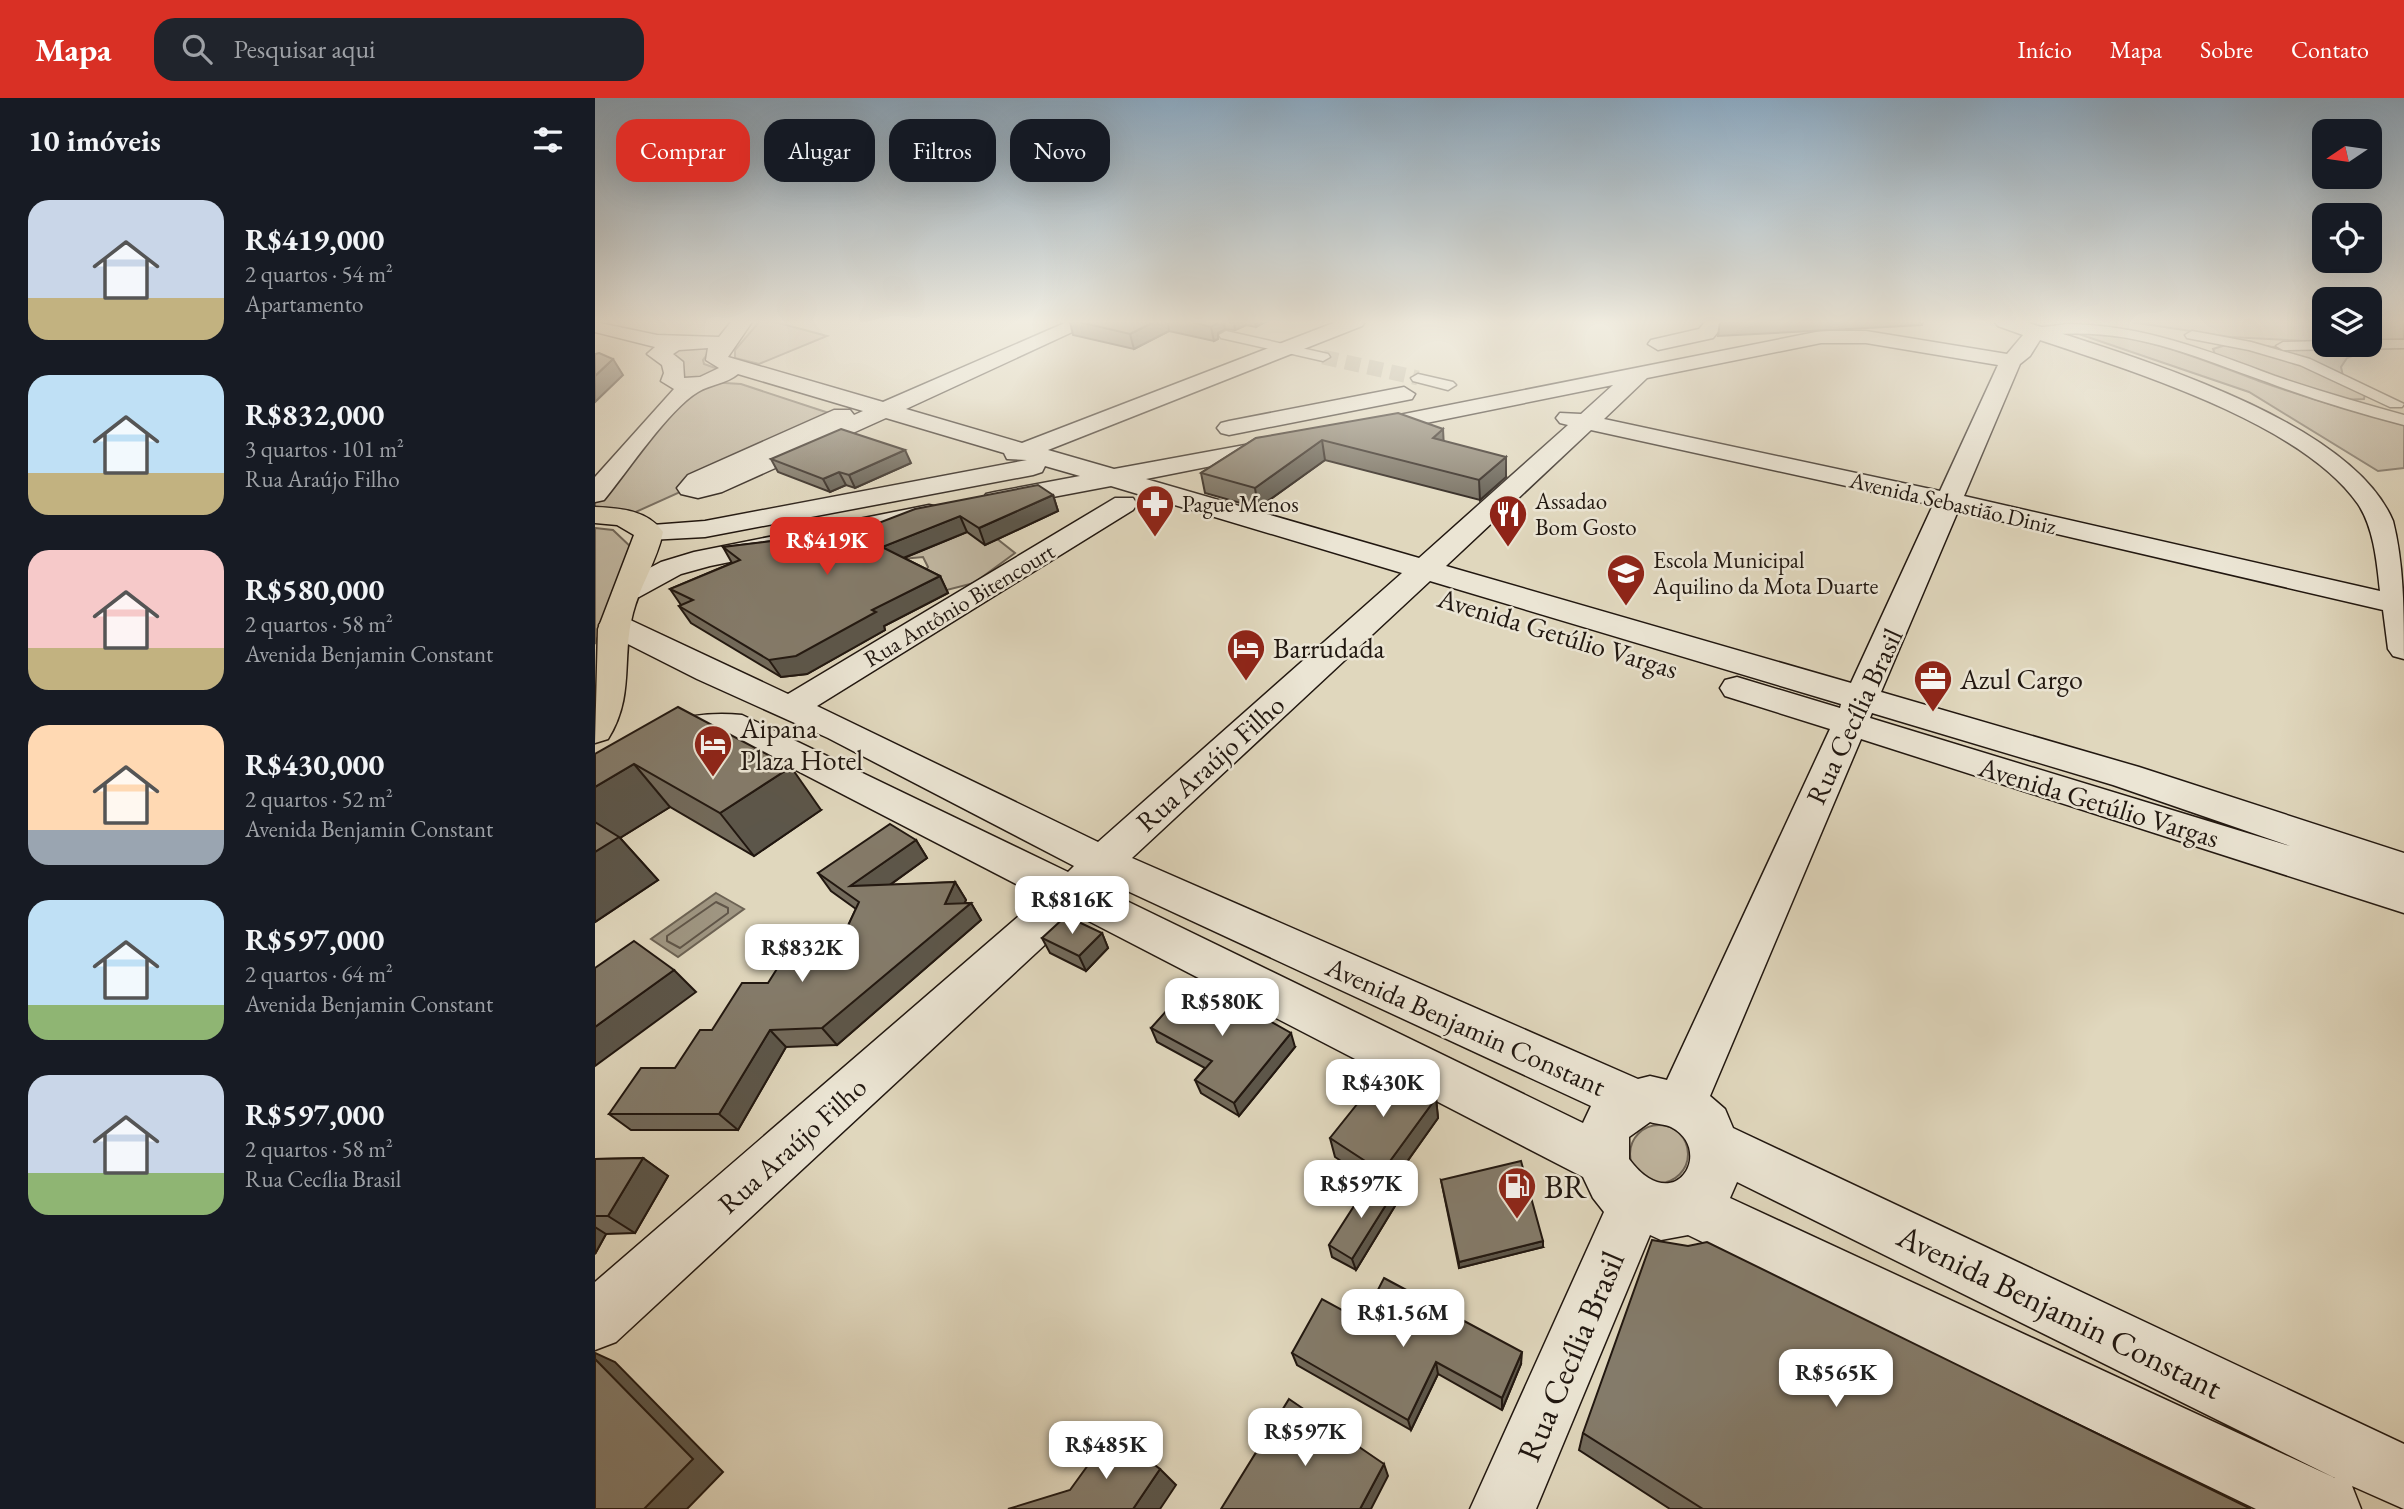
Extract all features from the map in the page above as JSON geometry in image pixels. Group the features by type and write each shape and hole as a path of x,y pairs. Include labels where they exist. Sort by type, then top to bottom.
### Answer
{"main road":[{"path":"595,459 670,388"},
{"path":"595,494 672,402 679,388"},
{"name":"Avenida Getúlio Vargas","path":"761,388 862,413 1062,474 1114,478 1223,529 1413,578 1570,635 1856,710 2126,776 2404,869"},
{"name":"Avenida Getúlio Vargas","path":"802,388 983,460 1021,461"},
{"path":"916,388 862,413 713,485 690,488 697,480 862,413 923,388"},
{"path":"621,608 671,568 760,532 1021,461 1195,388"},
{"path":"1238,453 1216,450 1208,444 1220,430 1434,388"},
{"path":"1346,432 1510,399 1548,388"},
{"name":"Rua Araújo Filho","path":"595,1321 1071,895 1102,862 1590,419 1616,388"},
{"name":"Rua Cecília Brasil","path":"1677,1117 1999,388"},
{"path":"2192,388 2311,448 2346,474 2371,502 2390,549 2404,649"},
{"name":"Avenida Sebastião Diniz","path":"1510,399 2399,600"},
{"path":"595,514 623,517 649,532 705,529 760,532 1062,474 1114,478 1306,440"},
{"name":"Rua Antônio Bitencourt","path":"793,706 1114,478"},
{"path":"595,731 612,693 611,642 621,608 646,553 649,532"},
{"name":"Avenida Benjamin Constant","path":"621,608 709,672 793,706 1102,862 1677,1117 2404,1478"},
{"path":"709,672 694,681 689,693 742,727"},
{"name":"Avenida Getúlio Vargas","path":"1856,710 2404,897"},
{"name":"Avenida Benjamin Constant","path":"595,773 678,727 699,723 742,727 1642,1190 2328,1509"},
{"path":"1619,1110 1677,1117 1718,1164 1714,1181 1703,1197 1642,1190 1602,1141 1608,1124 1619,1110"},
{"name":"Rua Cecília Brasil","path":"1503,1509 1642,1190"}],"street":[{"path":"2298,388 2404,420"},
{"path":"2365,388 2371,394 2404,407"},
{"path":"2339,401 2366,402 2371,398 2371,394"}],"shaded area":[{"path":"697,388 753,388 844,418 618,520 595,514 595,494 671,401"},
{"path":"2237,388 2280,388 2404,425 2404,468 2378,471 2249,392"},
{"path":"2306,388 2352,388 2365,394 2364,399 2339,400"},
{"path":"963,512 1015,553 974,583 939,592 921,579 928,567 923,557 902,559"},
{"path":"595,528 613,530 633,549 595,644"},
{"path":"1653,1125 1665,1125 1680,1133 1688,1148 1688,1160 1680,1175 1665,1183 1653,1183 1638,1175 1630,1160 1630,1148 1638,1133"}],"water":[{"path":"716,893 744,909 678,957 651,939"}],"building":[{"path":"1398,413 1443,429 1433,438 1506,457 1479,480 1322,440 1255,488 1201,473 1256,438"},
{"path":"841,429 905,450 849,475 839,472 823,479 771,459"},
{"path":"1038,485 1053,495 979,528 960,516 882,547 940,576 872,610 876,612 796,656 769,660 679,606 693,600 670,589 740,560 723,547 812,536 844,523 858,531 915,509"},
{"path":"678,707 791,767 720,813 634,764 595,787 595,754"},
{"path":"595,822 619,837 595,852"},
{"path":"890,824 916,840 850,886 955,882 945,904 971,903 822,1028 770,1030 719,1114 609,1114 641,1068 675,1068 700,1030 712,1030 742,983 768,983 792,945 839,945 859,902 818,873"},
{"path":"1066,916 1102,933 1079,956 1042,938"},
{"path":"634,941 674,970 595,1027 595,968"},
{"path":"1195,979 1291,1033 1234,1103 1195,1080 1212,1061 1151,1028"},
{"path":"1386,1068 1436,1098 1382,1172 1330,1138"},
{"path":"643,1158 608,1216 595,1216 595,1159"},
{"path":"1521,1161 1543,1241 1459,1262 1441,1180"},
{"path":"1399,1184 1352,1259 1329,1245 1363,1192"},
{"path":"1652,1240 1688,1246 1707,1242 2251,1509 1703,1509 1583,1433"},
{"path":"1384,1278 1522,1352 1502,1398 1436,1362 1408,1420 1292,1353 1322,1299 1362,1321"},
{"path":"595,1359 693,1459 644,1509 595,1509"},
{"path":"1289,1399 1384,1464 1360,1509 1221,1509"},
{"path":"1112,1432 1160,1469 1133,1509 1008,1509 1070,1490"}],"place":[{"name":"Pague Menos","path":"1155,538"},
{"name":"Assadao Bom Gosto","path":"1508,548"},
{"name":"Escola Municipal Aquilino da Mota Duarte","path":"1626,607"},
{"name":"Barrudada","path":"1246,682"},
{"name":"Azul Cargo","path":"1933,713"},
{"name":"Aipana Plaza Hotel","path":"713,778"},
{"name":"BR","path":"1517,1220"}]}
